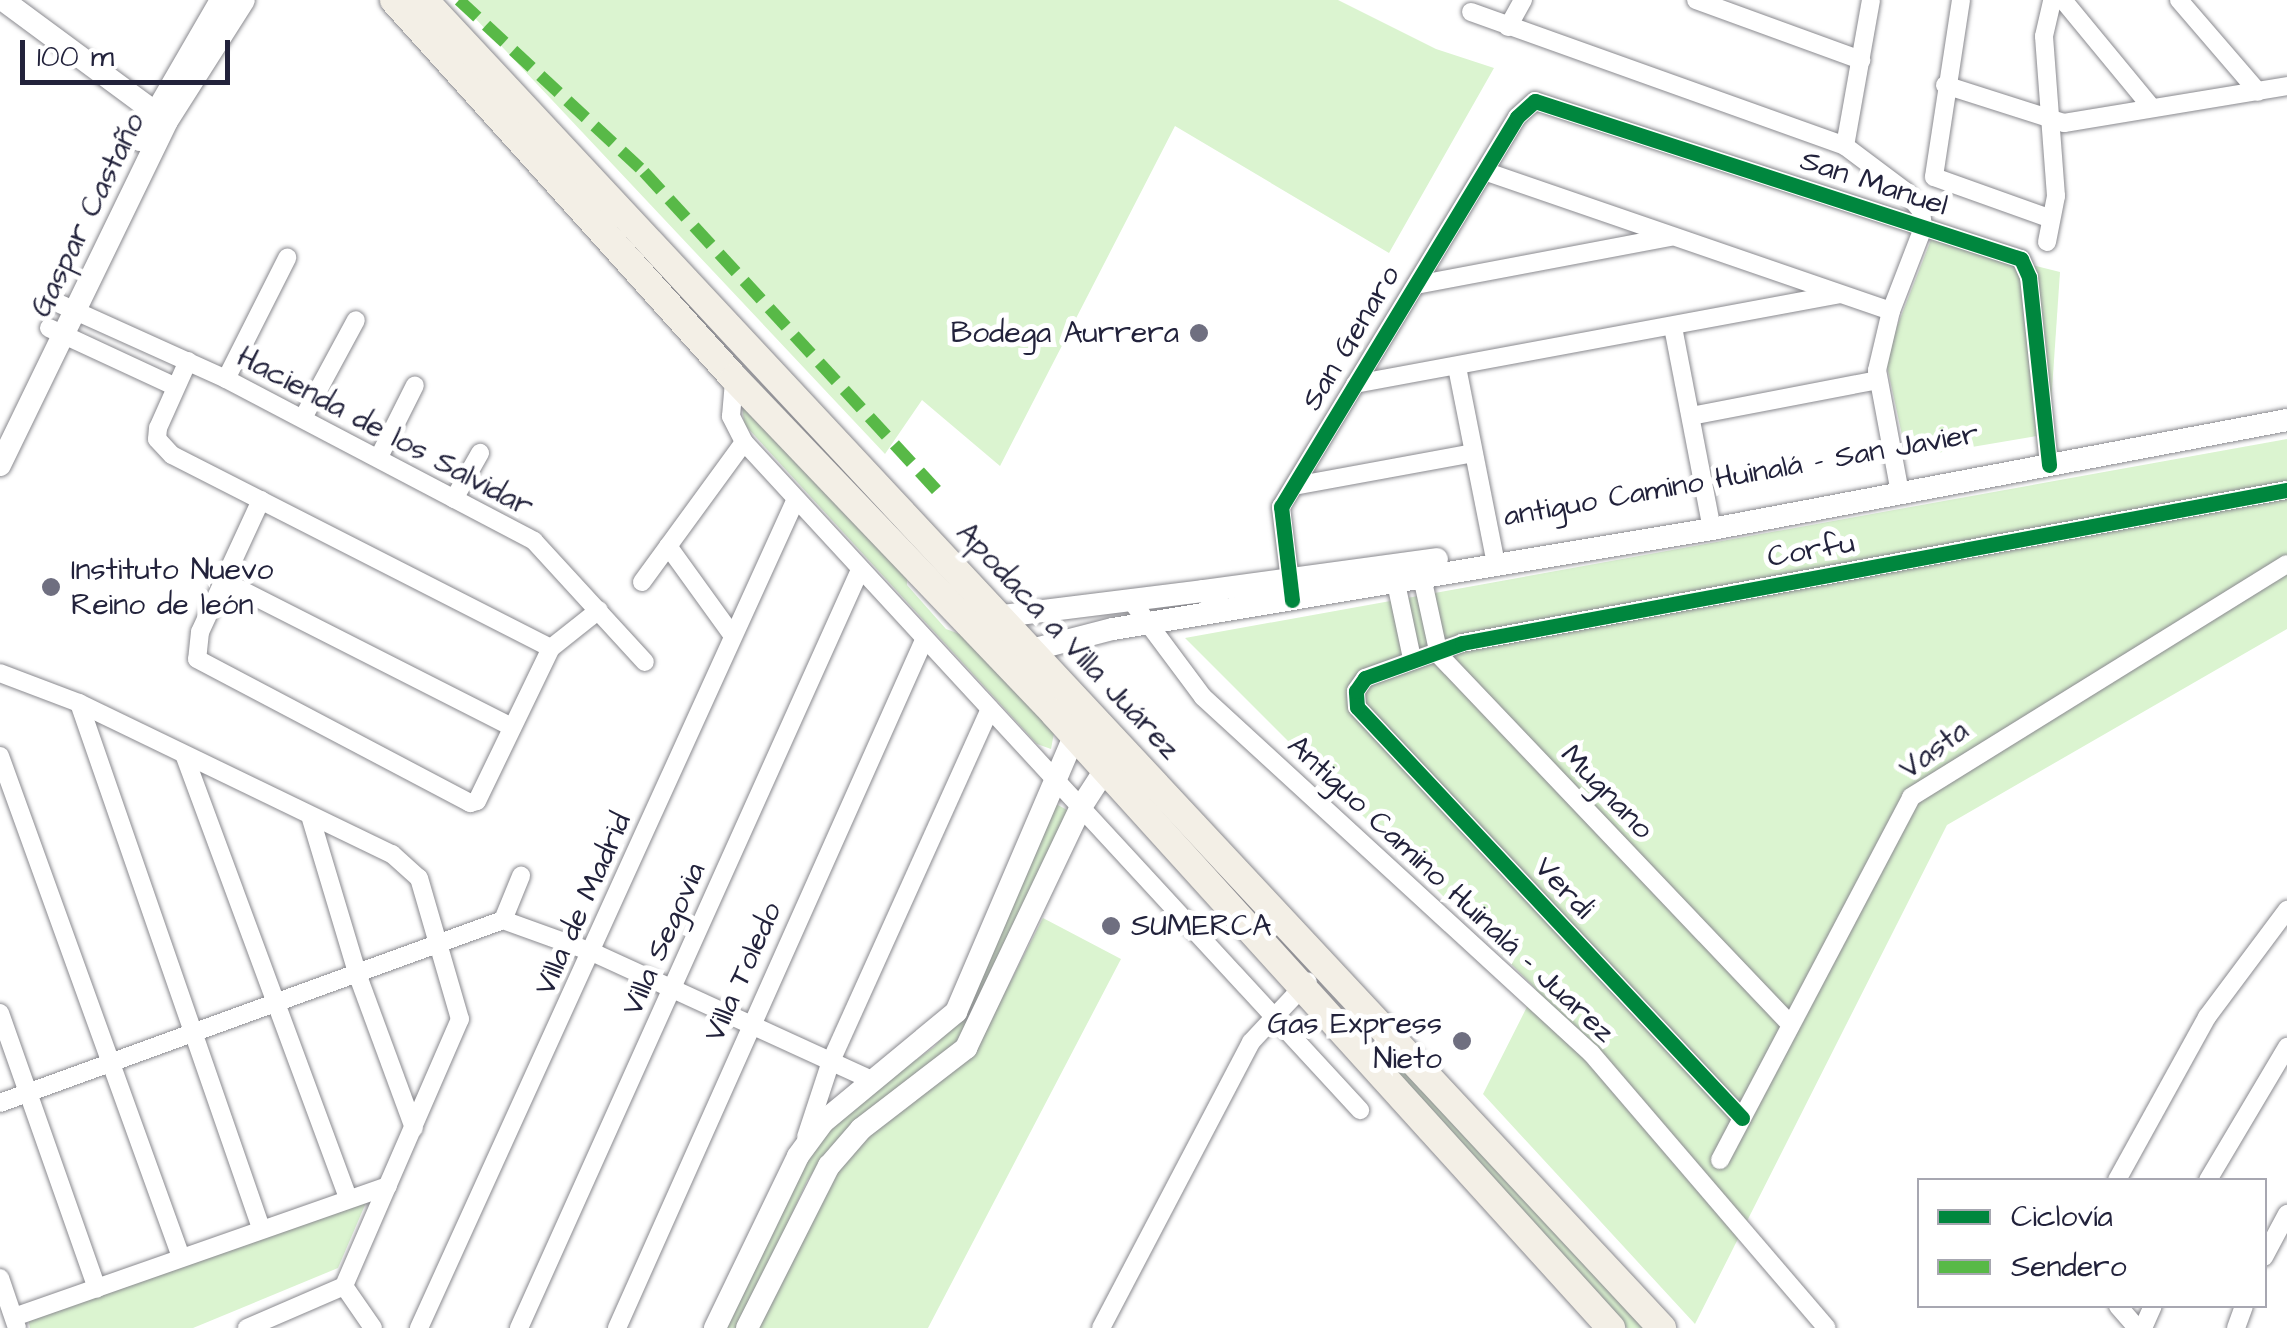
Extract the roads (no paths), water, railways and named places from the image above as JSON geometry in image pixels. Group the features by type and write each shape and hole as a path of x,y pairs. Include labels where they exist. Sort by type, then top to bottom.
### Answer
{"main road":[{"path":"3,0 161,116"},
{"name":"Gaspar Castaño","path":"0,465 66,307 222,0"},
{"name":"Gaspar Castaño","path":"161,116 244,0"},
{"name":"Apodaca a Villa Juárez","path":"394,0 734,378 1074,736 1610,1328"},
{"name":"Apodaca a Villa Juárez","path":"424,0 1031,651 1088,706 1324,968 1662,1328"},
{"path":"624,256 646,235"},
{"name":"Gaspar Castaño","path":"0,428 56,330"},
{"path":"2049,458 2287,406"},
{"path":"998,658 1144,624 1230,611 1291,592 1396,583 1495,557 2049,458 2287,420"},
{"name":"antiguo Camino Huinalá - San Javier","path":"966,622 1204,591 1291,592 1495,557"},
{"path":"1204,591 1230,611"},
{"path":"715,1328 798,1156 830,1114 944,1027 966,992 1088,706"},
{"path":"747,1328 825,1171 860,1129 958,1056 991,1004 1081,807 1122,745"},
{"path":"966,992 991,1004"},
{"path":"798,1156 825,1171"}],"street":[{"path":"1508,27 1523,0"},
{"path":"1696,0 1861,60"},
{"path":"1845,146 1871,0"},
{"path":"1961,0 1945,85 1934,178 2052,219"},
{"path":"2047,242 2052,219 2044,36 2052,0"},
{"path":"2063,0 2152,108"},
{"path":"2179,0 2258,92"},
{"path":"1471,12 1845,146 1905,191 1921,211 1923,228 1891,310 1878,380 1898,486"},
{"path":"1945,85 2050,120 2287,86"},
{"name":"San Manuel","path":"1517,117 1530,102 1542,102 2022,259 2030,277 2049,458"},
{"name":"San Genaro","path":"1291,592 1278,514 1517,117"},
{"path":"1487,172 1891,310"},
{"path":"1416,285 1676,236"},
{"path":"226,379 287,258"},
{"path":"1354,384 1840,294"},
{"name":"Hacienda de los Salvidar","path":"66,307 226,379 534,541 645,662"},
{"path":"303,418 356,320"},
{"path":"1673,327 1710,521"},
{"path":"56,330 174,386"},
{"path":"188,361 174,386 157,438 172,455 551,648"},
{"path":"1457,367 1495,557"},
{"path":"734,378 731,416 744,442 858,572 990,709 1360,1110"},
{"path":"1691,416 1878,380"},
{"path":"379,457 415,385"},
{"path":"642,582 744,442"},
{"path":"454,499 480,453"},
{"path":"1294,486 1472,453"},
{"name":"Corfu","path":"1356,691 1365,678 1438,651 2287,490"},
{"path":"262,500 196,649 205,668 470,803 477,800 551,648 599,610"},
{"name":"Villa de Madrid","path":"419,1328 795,501"},
{"path":"668,546 733,636"},
{"name":"Vasta","path":"1720,1160 1911,797 2287,564"},
{"name":"Villa Segovia","path":"519,1328 858,572"},
{"path":"1422,577 1438,651"},
{"path":"226,582 512,727"},
{"path":"1396,583 1412,658"},
{"name":"Antiguo Camino Huinalá - Juarez","path":"1130,599 1144,624 1223,716 1556,1016 1827,1328"},
{"name":"Villa Toledo","path":"617,1328 748,1026 924,640"},
{"name":"Mugnano","path":"1438,651 1790,1024"},
{"path":"0,672 79,702 408,864 419,878 461,1015 344,1286 247,1328"},
{"name":"Verdi","path":"1356,691 1358,707 1742,1118"},
{"path":"79,702 262,1228"},
{"path":"798,1156 831,1061 990,709"},
{"path":"0,756 181,1257"},
{"path":"185,757 348,1198"},
{"path":"311,819 358,976 414,1128"},
{"path":"504,920 521,876"},
{"path":"2118,1178 2207,1016 2287,910"},
{"path":"0,1103 277,1006 504,920 592,952 872,1080"},
{"path":"1101,1328 1270,1016 1324,968"},
{"path":"0,1013 98,1288"},
{"path":"2209,1178 2287,1047"},
{"path":"0,1278 16,1322 181,1257 388,1186"},
{"path":"2267,1251 2287,1214"},
{"path":"344,1286 373,1328"},
{"path":"2120,1308 2140,1328"}],"place":[{"name":"Bodega Aurrera","path":"1199,333"},
{"name":"Instituto Nuevo Reino de león","path":"51,587"},
{"name":"SUMERCA","path":"1111,926"},
{"name":"Gas Express Nieto","path":"1462,1041"}]}
